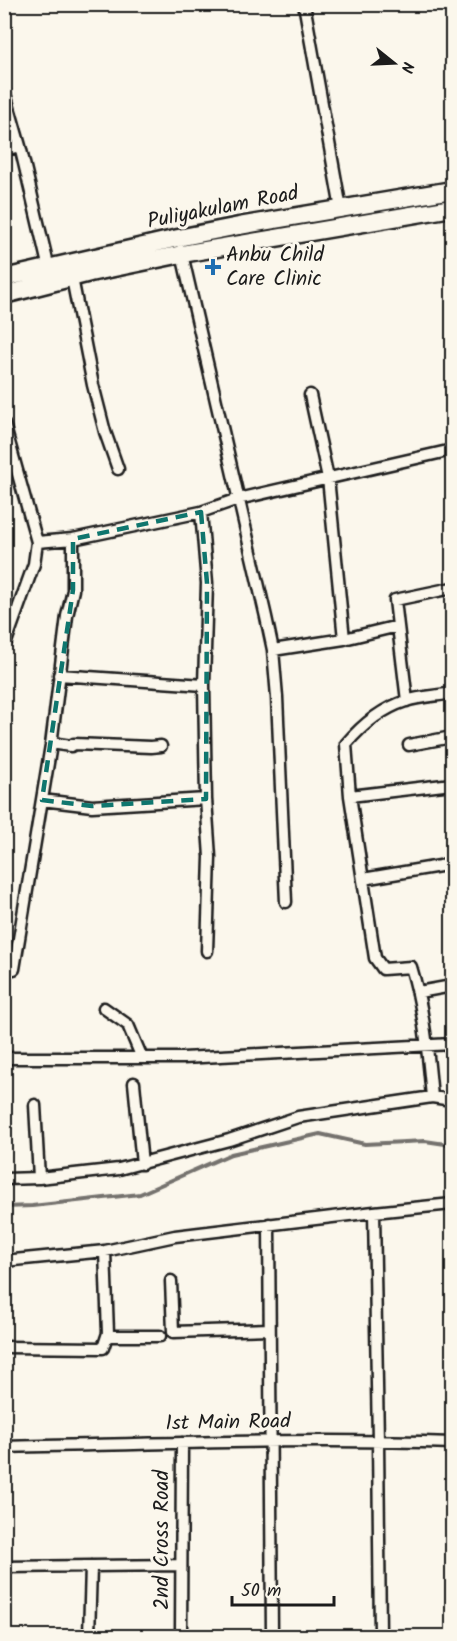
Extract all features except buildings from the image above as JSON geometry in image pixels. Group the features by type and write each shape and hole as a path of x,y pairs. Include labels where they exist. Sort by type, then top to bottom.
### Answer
{"main road":[{"name":"Puliyakulam Road","path":"4,278 50,276 72,278 239,226 453,190"},
{"name":"Puliyakulam Road","path":"4,295 50,276 180,246 453,208"}],"street":[{"path":"304,4 341,209"},
{"path":"4,90 20,146 50,276"},
{"path":"4,150 20,146"},
{"path":"180,246 273,650 285,902"},
{"path":"72,278 93,385 105,432 118,469"},
{"path":"310,395 328,478 344,639"},
{"path":"4,424 37,542 34,564 6,642"},
{"path":"37,542 73,539 201,512 238,499 453,450"},
{"path":"201,512 207,583 204,685 206,799 210,857 207,951"},
{"path":"14,969 51,743 67,616 73,590 73,539"},
{"path":"407,701 395,600 453,588"},
{"path":"273,650 344,639 398,626"},
{"path":"59,675 204,685"},
{"path":"432,1097 419,992 411,967 383,969 375,957 350,796 346,744 374,716 407,701 453,693"},
{"path":"409,745 453,737"},
{"path":"51,743 71,746 74,744 161,746"},
{"path":"350,796 453,784"},
{"path":"42,800 92,806 206,799"},
{"path":"363,879 453,864"},
{"path":"419,992 453,986"},
{"path":"104,1008 128,1025 142,1058"},
{"path":"4,1058 183,1058 453,1044"},
{"path":"134,1083 142,1164"},
{"path":"4,1179 91,1174 119,1170 229,1140 298,1117 432,1097 453,1100"},
{"path":"35,1105 39,1178"},
{"path":"4,1261 105,1251 175,1236 269,1224 453,1204"},
{"path":"374,1212 380,1636"},
{"path":"269,1224 272,1636"},
{"path":"4,1347 102,1348 107,1336 105,1251"},
{"path":"171,1281 173,1332 269,1329"},
{"path":"107,1336 160,1336"},
{"name":"1st Main Road","path":"4,1447 378,1440 453,1443"},
{"name":"2nd Cross Road","path":"181,1636 182,1443"},
{"path":"4,1567 181,1565"},
{"path":"89,1636 91,1566"}],"highlighted area":[{"path":"201,512 207,583 206,799 92,806 42,800 73,590 73,539"}],"waterway":[{"path":"4,1207 140,1194 231,1154 320,1134 365,1144 425,1141 452,1145"}],"place":[{"name":"Anbu Child Care Clinic","path":"213,267"}]}
